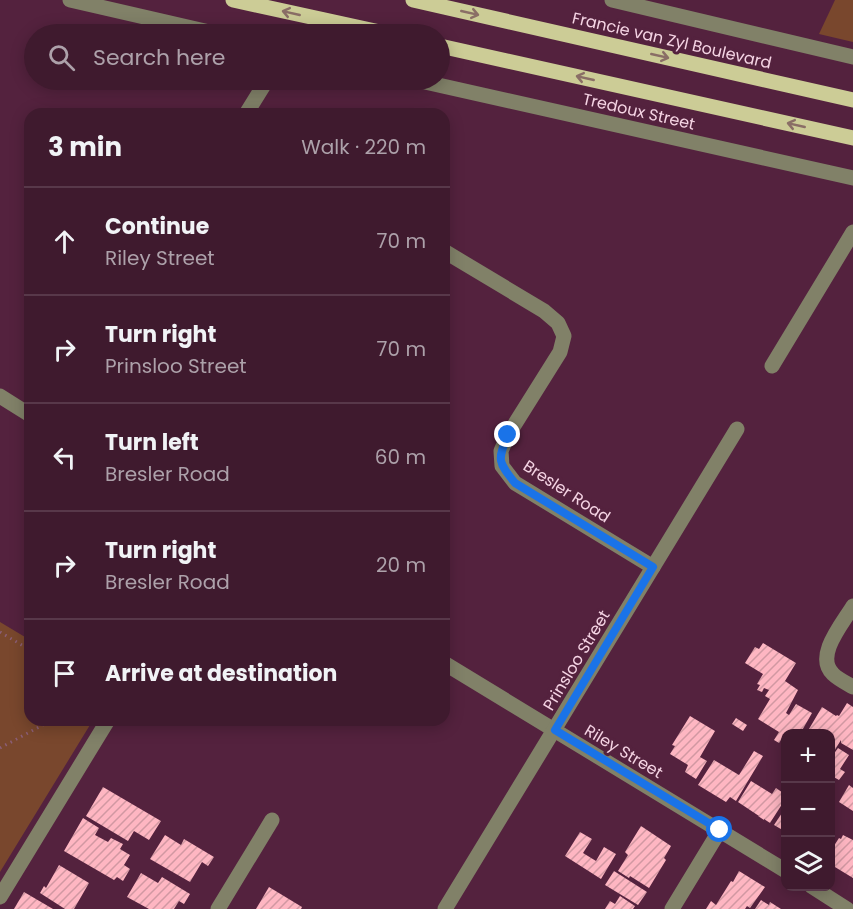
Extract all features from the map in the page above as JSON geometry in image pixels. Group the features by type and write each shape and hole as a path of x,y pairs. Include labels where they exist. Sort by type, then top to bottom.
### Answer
{"main road":[{"path":"233,0 343,24"},
{"name":"Francie van Zyl Boulevard","path":"413,0 853,100"},
{"path":"450,48 853,138"}],"street":[{"path":"70,0 174,24"},
{"path":"620,1 853,57"},
{"name":"Tredoux Street","path":"450,88 853,178"},
{"path":"250,108 261,90"},
{"path":"771,366 853,232"},
{"name":"Bresler Road","path":"450,255 544,311 558,323 564,336 560,352 508,435 501,451 502,466 515,483 653,567"},
{"path":"0,396 24,411"},
{"name":"Prinsloo Street","path":"446,909 736,429"},
{"path":"853,606 826,655 831,672 853,687"},
{"name":"Riley Street","path":"450,667 781,867"},
{"path":"0,897 104,726"},
{"path":"218,909 272,820"},
{"path":"672,909 720,830"},
{"path":"819,891 847,909"}],"path":[{"path":"0,632 24,646"},
{"path":"0,748 41,726"}],"shaded area":[{"path":"835,0 853,0 853,42 819,34"},
{"path":"0,622 24,636 24,726 89,726 0,872"}],"building":[{"path":"763,643 796,663 785,681 798,690 786,713 789,715 796,704 812,713 803,729 781,729 779,743 774,740 779,732 758,719 770,699 765,696 769,690 764,688 762,692 757,690 760,685 757,684 763,674 745,663 755,647 759,649"},
{"path":"847,703 853,707 853,750 841,743 841,740 835,750 835,729 809,729 822,707 839,716"},
{"path":"690,716 715,731 700,757 707,761 696,779 685,772 688,765 670,754 675,746 672,745"},
{"path":"736,718 747,725 743,731 732,724"},
{"path":"838,748 849,755 840,769 845,772 839,780 835,778 835,752"},
{"path":"754,751 763,756 736,801 730,797 726,802 698,785 714,760 739,775"},
{"path":"751,781 772,794 776,788 781,792 781,806 770,823 738,802"},
{"path":"849,785 853,788 853,811 839,802"},
{"path":"103,787 161,821 149,840 134,831 128,841 86,816"},
{"path":"781,814 781,829 774,825"},
{"path":"83,818 99,828 95,835 108,842 111,838 123,844 120,849 130,855 124,865 130,869 123,881 117,877 114,880 64,851"},
{"path":"641,826 671,846 664,858 666,860 649,888 618,871 628,855 625,852"},
{"path":"580,832 592,839 583,853 596,861 604,847 616,854 601,879 565,856"},
{"path":"165,835 181,845 184,839 214,857 208,866 202,862 190,882 150,859"},
{"path":"843,835 853,840 853,878 835,867 835,844 839,838 841,839"},
{"path":"59,865 89,883 74,909 65,909 40,893 44,886 46,888"},
{"path":"614,871 647,892 638,905 605,885"},
{"path":"739,871 765,887 750,908 747,906 745,909 706,909 711,901 716,905"},
{"path":"141,873 158,883 162,877 190,894 184,904 179,901 174,909 149,909 127,897"},
{"path":"269,887 302,907 301,909 256,909"},
{"path":"24,892 53,909 14,909"},
{"path":"620,896 635,906 633,909 605,909 610,901 615,904"},
{"path":"761,900 769,905 770,902 781,909 755,909"}],"route":[{"path":"508,435 501,451 502,466 515,483 653,567 555,730 720,830"}]}
